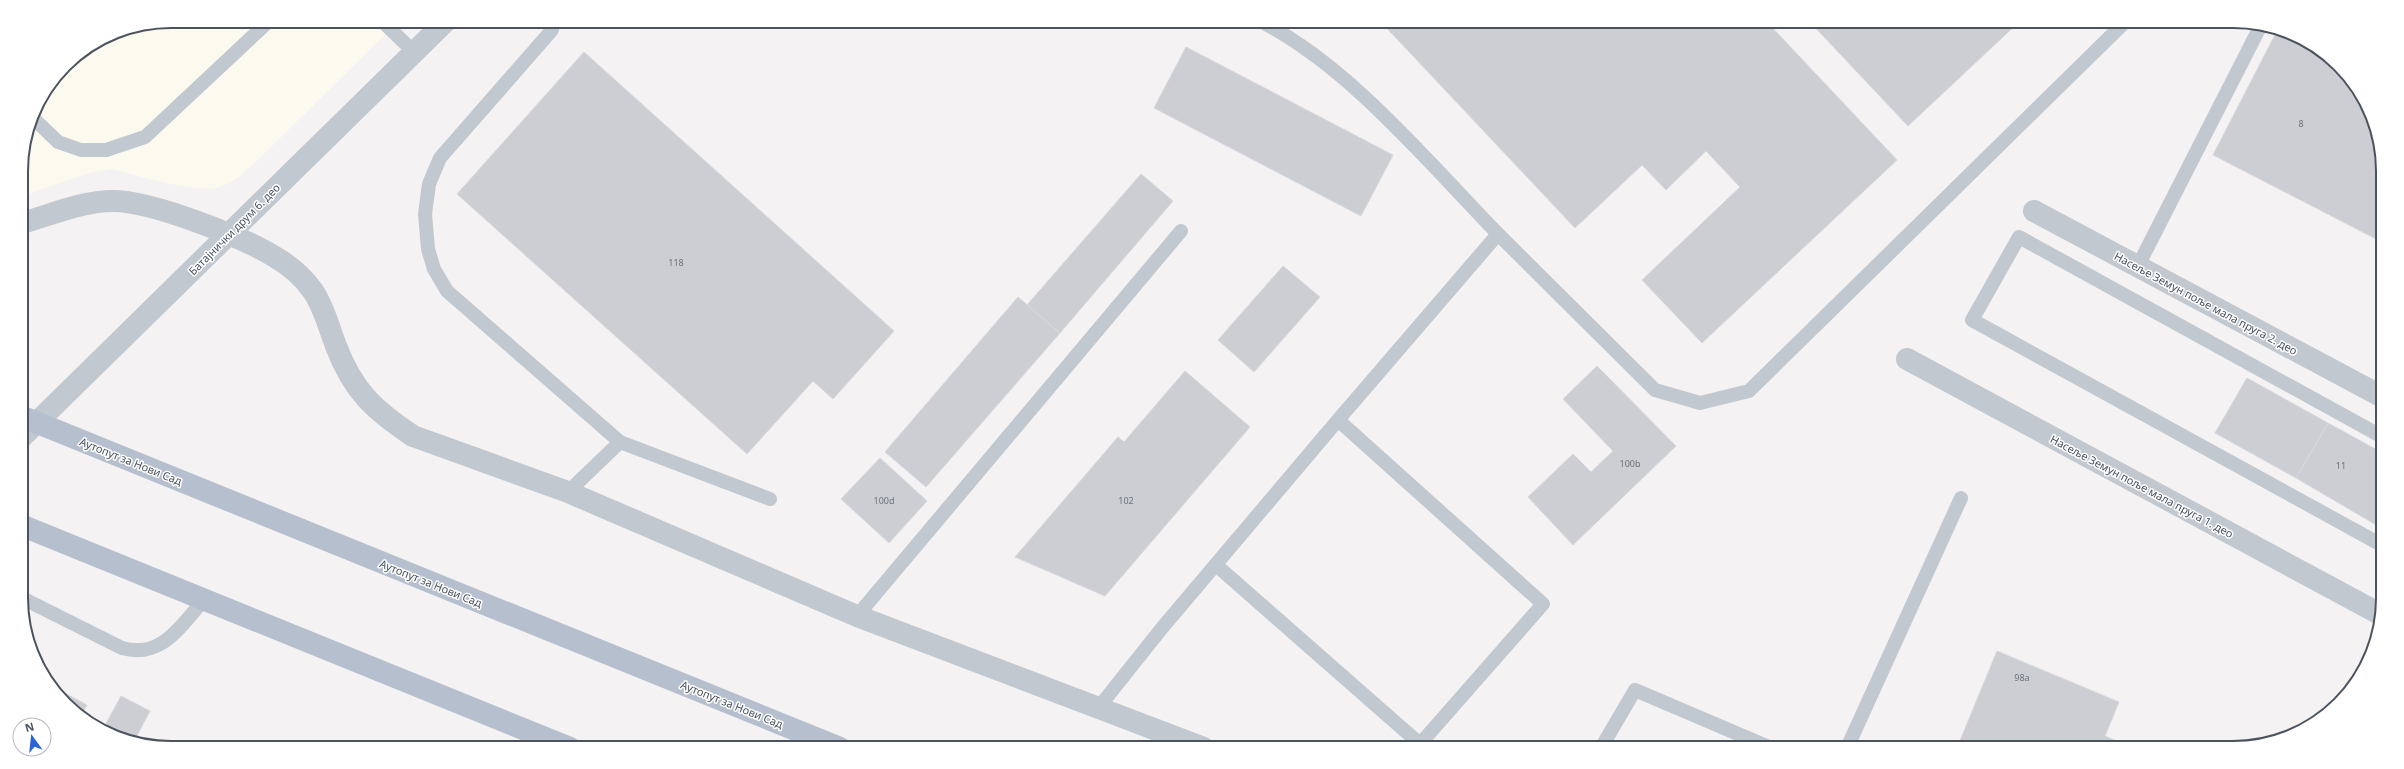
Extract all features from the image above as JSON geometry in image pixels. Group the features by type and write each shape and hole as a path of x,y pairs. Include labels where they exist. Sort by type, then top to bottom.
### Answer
{"main road":[{"name":"Аутопут за Нови Сад","path":"28,425 822,741"},
{"path":"28,528 553,741"}],"street":[{"name":"Батајнички друм 6. део","path":"28,424 228,235 414,52 433,28"},
{"path":"28,221 83,205 114,201 152,208 228,235 274,256 294,270 313,291 326,316 346,370 357,389 392,422 413,436 568,492 857,616 1099,706 1186,741"},
{"name":"Насеље Земун поље мала пруга 2. део","path":"2034,211 2376,393"},
{"name":"Насеље Земун поље мала пруга 1. део","path":"1907,359 2376,612"}],"lane":[{"path":"37,122 58,142 81,150 106,150 145,137 262,28"},
{"path":"389,28 414,52"},
{"path":"1271,28 1322,61 1354,87 1498,234 1655,390 1700,403 1749,391 2119,28"},
{"path":"552,30 440,158 429,184 425,214 428,249 434,270 447,291 620,442 770,499"},
{"path":"2138,266 2258,30"},
{"path":"857,616 1181,230"},
{"path":"1099,706 1338,420 1498,234"},
{"path":"2376,433 2019,237 1972,320 2376,541"},
{"path":"1338,420 1543,604 1423,741"},
{"path":"568,492 620,442"},
{"path":"1850,741 1962,498"},
{"path":"1216,565 1417,741"},
{"path":"28,601 122,648 134,651 146,650 164,642 204,600"},
{"path":"1605,741 1635,690 1755,741"}],"shaded area":[{"path":"161,28 392,28 258,160 239,177 228,184 212,189 198,188 169,184 111,169 90,173 28,194 29,152 39,116 47,99 57,84 77,63 99,47 134,33"}],"building":[{"path":"1387,28 1773,28 1897,160 1702,343 1642,280 1740,187 1706,151 1666,190 1642,165 1575,228"},
{"path":"1816,28 2013,28 1908,126"},
{"path":"2275,35 2305,47 2320,57 2341,77 2357,99 2365,116 2371,134 2376,161 2376,239 2213,155"},
{"path":"1186,47 1393,155 1361,216 1154,108"},
{"path":"584,52 894,331 833,399 813,381 747,454 457,194"},
{"path":"1141,174 1173,201 1060,333 1027,305"},
{"path":"1283,266 1320,297 1254,372 1218,340"},
{"path":"1018,297 1060,333 926,487 885,452"},
{"path":"1597,366 1676,446 1573,545 1528,497 1573,454 1591,472 1613,451 1563,399"},
{"path":"1185,371 1250,427 1105,596 1015,557 1118,437 1124,442"},
{"path":"2247,378 2328,423 2296,478 2215,433"},
{"path":"2328,423 2376,449 2376,525 2296,478"},
{"path":"880,458 927,501 889,543 841,499"},
{"path":"1997,651 2119,702 2105,736 2116,741 1960,741"},
{"path":"63,692 87,705 83,712"},
{"path":"121,696 150,711 136,737 105,725"}]}
